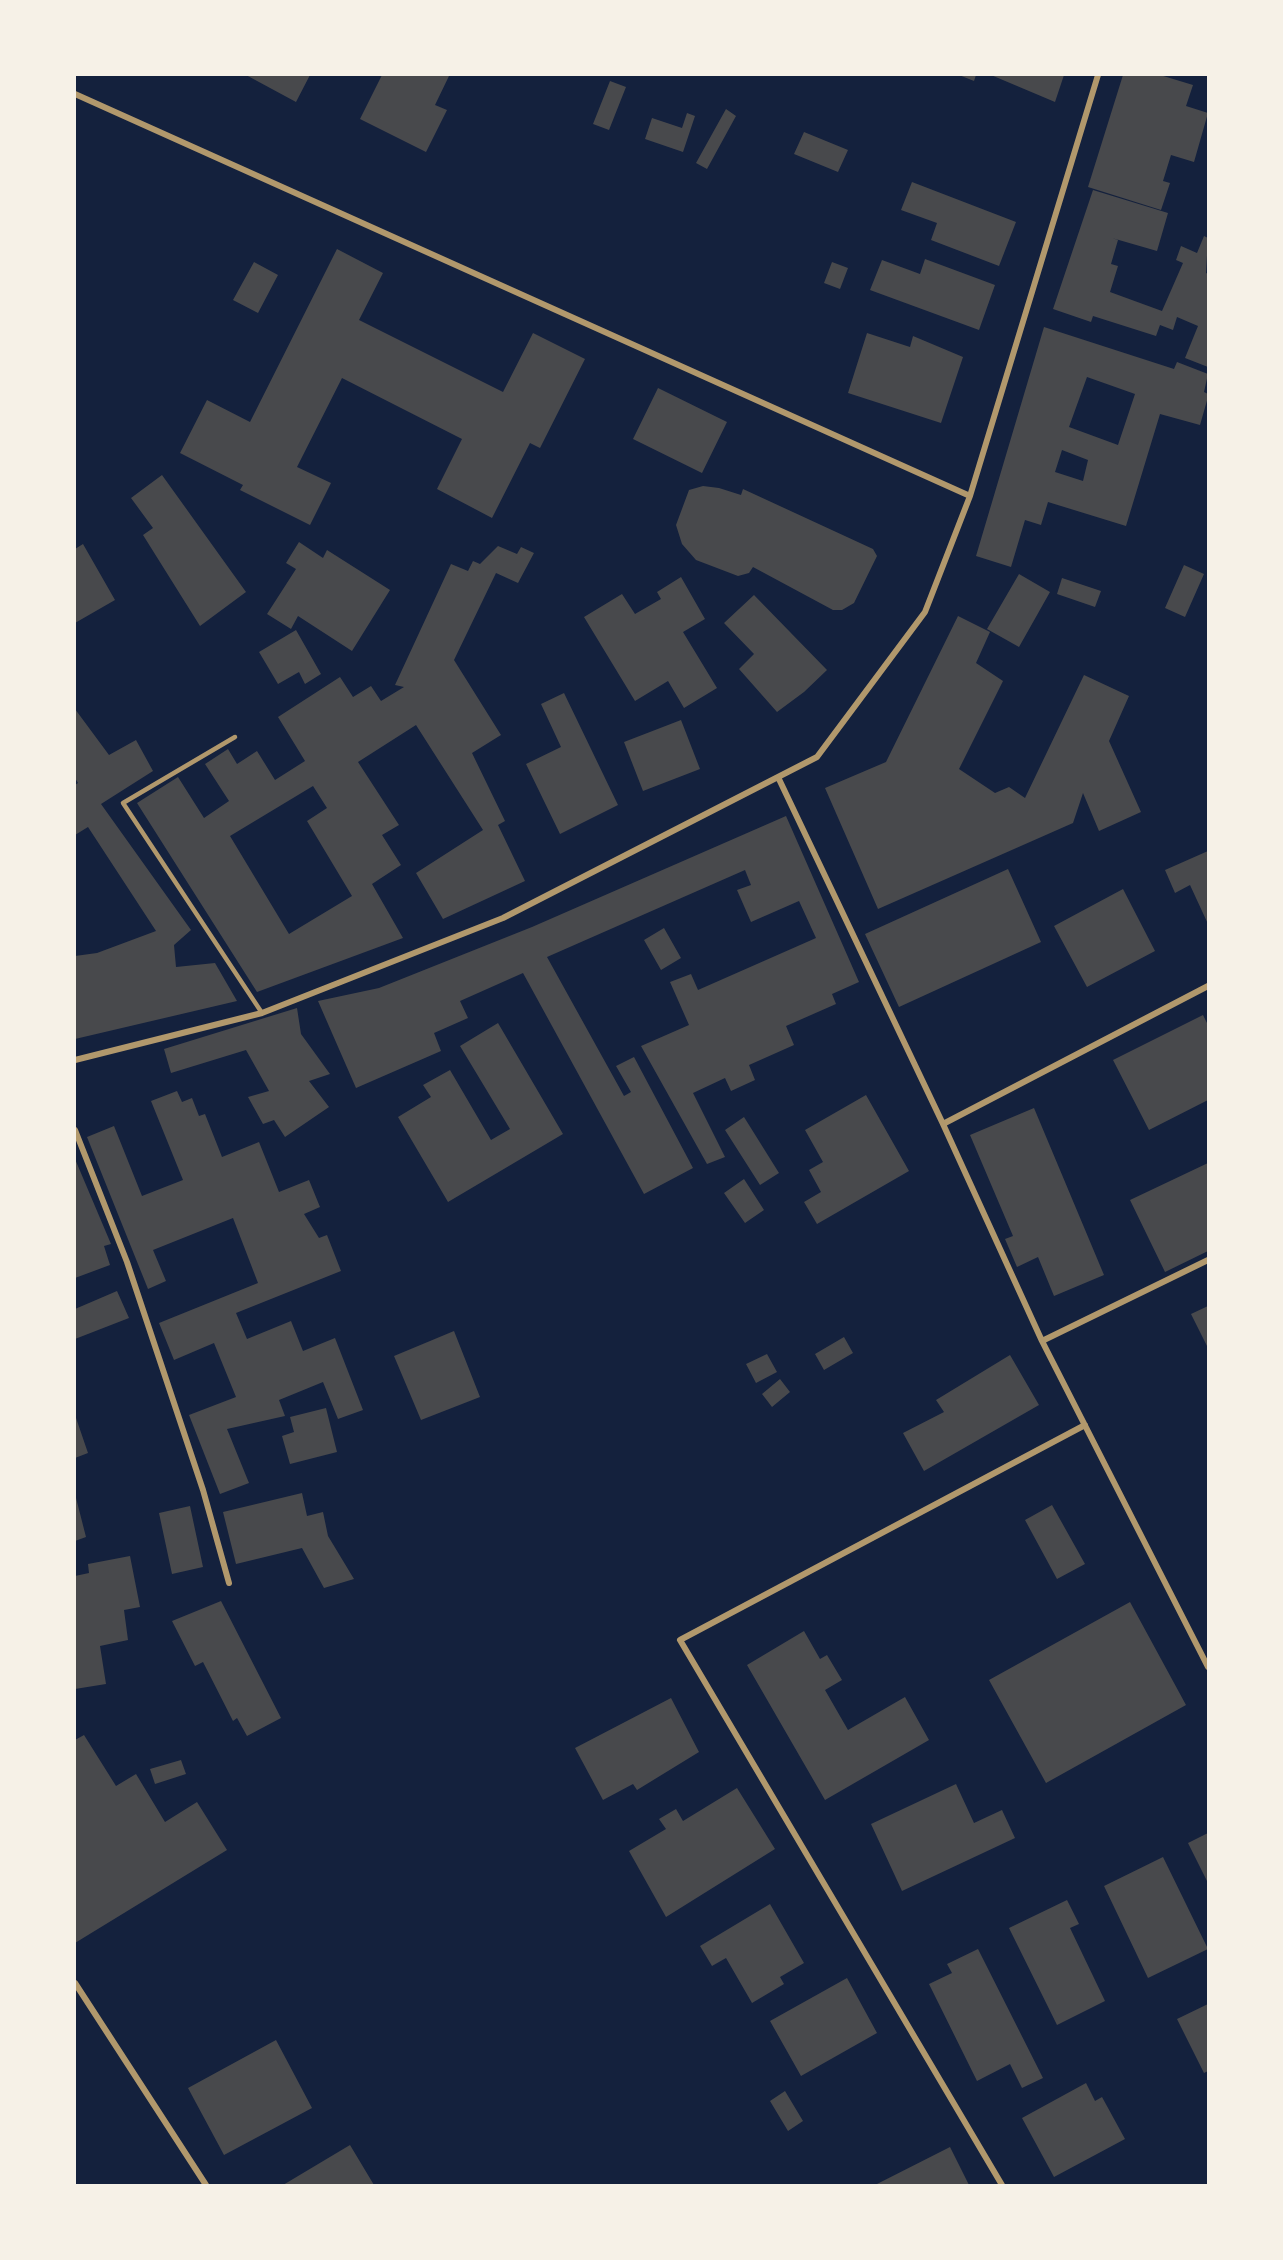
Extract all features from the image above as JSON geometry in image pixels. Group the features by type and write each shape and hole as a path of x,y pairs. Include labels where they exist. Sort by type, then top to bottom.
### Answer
{"street":[{"path":"75,1060 262,1013 503,918 817,757 925,612 970,496 1098,75"},
{"path":"75,93 970,496"},
{"path":"778,777 943,1124 1042,1341 1208,1667"},
{"path":"943,1124 1208,986"},
{"path":"75,1130 127,1262 203,1490 229,1583"},
{"path":"1042,1341 1208,1260"},
{"path":"1002,2185 680,1640 1084,1425"},
{"path":"75,1983 206,2185"}],"lane":[{"path":"235,737 123,802 262,1013"}],"building":[{"path":"246,75 310,75 296,102"},
{"path":"382,75 449,76 435,105 447,110 426,152 360,119"},
{"path":"959,75 976,75 974,81"},
{"path":"991,75 1064,75 1055,102"},
{"path":"1123,75 1160,75 1193,85 1186,106 1208,113 1194,162 1171,155 1163,181 1170,183 1161,210 1088,187"},
{"path":"610,81 626,87 609,130 593,124"},
{"path":"726,109 736,116 707,169 696,163"},
{"path":"687,113 695,116 683,152 645,139 652,118 682,128"},
{"path":"804,132 848,150 838,172 794,154"},
{"path":"912,182 1016,222 999,266 931,240 937,223 901,210"},
{"path":"1093,190 1168,213 1157,251 1112,238 1118,240 1111,264 1118,266 1110,292 1162,311 1183,263 1176,260 1181,246 1197,253 1204,236 1208,238 1206,273 1208,274 1208,367 1185,358 1198,326 1177,317 1173,330 1160,325 1156,336 1093,316 1091,322 1053,309"},
{"path":"337,249 383,273 359,320 503,392 533,333 585,359 540,448 530,443 492,518 437,489 462,439 342,378 297,467 331,483 310,525 240,490 243,485 180,453 207,400 250,422"},
{"path":"925,259 995,285 979,330 870,290 882,260 920,274"},
{"path":"254,262 278,275 258,313 233,300"},
{"path":"832,262 848,268 840,289 824,283"},
{"path":"1044,327 1174,369 1177,362 1208,374 1204,392 1208,394 1208,397 1200,425 1160,414 1126,526 1048,502 1041,525 1025,520 1011,567 976,556","holes":["1087,377 1135,394 1118,445 1069,427","1062,450 1088,460 1083,481 1055,472"]},
{"path":"867,333 910,347 913,336 963,357 941,423 848,393"},
{"path":"658,388 727,422 702,473 633,439"},
{"path":"162,475 246,592 200,626 143,535 153,528 131,498"},
{"path":"703,486 741,495 743,489 873,549 877,556 854,603 842,610 833,610 753,567 749,573 738,576 696,560 682,544 676,525 689,490"},
{"path":"299,542 323,558 327,550 390,590 352,651 298,616 291,629 267,614 296,569 286,563"},
{"path":"83,544 115,600 75,623 75,549"},
{"path":"498,546 517,554 521,547 534,553 518,583 496,573 454,660 501,735 472,753 505,821 498,825 525,881 443,919 416,873 483,830 416,725 358,762 399,825 382,835 401,865 372,884 403,938 257,992 137,803 178,777 204,818 229,801 205,764 228,749 237,764 257,751 275,780 305,761 278,717 340,677 353,697 371,686 381,701 404,687 395,685 451,564 468,571 473,561 480,564","holes":["313,786 327,808 307,821 352,896 289,934 230,836"]},
{"path":"1184,565 1204,574 1185,617 1165,608"},
{"path":"1019,574 1050,592 1019,647 987,629"},
{"path":"681,577 705,619 683,632 717,688 684,708 668,681 635,701 584,617 622,594 635,614 661,599 657,592"},
{"path":"1062,578 1101,591 1095,607 1057,594"},
{"path":"754,595 827,670 804,692 777,712 739,669 754,654 724,623"},
{"path":"958,616 990,632 976,663 1003,681 959,769 995,793 1009,787 1025,798 1084,675 1129,696 1109,741 1141,812 1099,831 1083,793 1073,823 878,909 825,788 886,762"},
{"path":"296,630 321,674 305,684 299,672 278,684 259,652"},
{"path":"564,693 618,805 560,834 526,764 561,747 541,704"},
{"path":"75,709 109,755 136,740 153,771 101,804 191,930 174,945 176,967 215,963 237,1001 75,1039 75,956 97,953 156,931 88,827 75,835 75,785 78,783 75,778"},
{"path":"681,720 700,769 643,791 624,742"},
{"path":"786,816 859,982 832,994 836,1004 786,1026 794,1045 749,1065 755,1080 731,1091 725,1078 693,1093 725,1157 707,1164 641,1046 689,1025 670,982 691,974 698,990 816,938 799,901 751,922 737,890 751,885 745,870 547,957 624,1096 631,1092 616,1066 634,1057 693,1168 644,1194 523,973 460,1001 468,1018 434,1033 441,1051 356,1088 318,1001 379,988 532,927"},
{"path":"1208,851 1208,924 1190,885 1175,893 1165,870"},
{"path":"1008,869 1041,942 899,1007 865,934"},
{"path":"1123,889 1155,951 1087,987 1054,926"},
{"path":"664,928 681,958 661,970 644,940"},
{"path":"297,1008 301,1034 330,1074 309,1081 329,1107 285,1137 274,1120 263,1124 248,1097 269,1091 246,1050 171,1073 164,1049"},
{"path":"1203,1015 1208,1025 1208,1100 1149,1130 1113,1060"},
{"path":"498,1023 563,1134 448,1202 398,1117 431,1097 423,1085 450,1070 491,1140 510,1129 460,1046"},
{"path":"177,1091 182,1102 192,1098 199,1116 205,1114 222,1157 259,1142 279,1192 309,1180 320,1207 304,1214 319,1238 327,1235 341,1271 236,1313 247,1339 291,1321 303,1351 335,1338 363,1410 338,1419 323,1382 279,1400 285,1416 227,1429 249,1483 220,1494 189,1415 236,1397 214,1343 174,1360 159,1323 258,1283 233,1218 153,1250 166,1281 148,1289 87,1137 114,1126 142,1196 183,1180 151,1101"},
{"path":"866,1095 909,1171 817,1224 804,1202 821,1192 809,1170 823,1162 805,1130"},
{"path":"1034,1108 1104,1275 1054,1296 1038,1257 1017,1267 1005,1239 1013,1236 970,1135"},
{"path":"744,1117 779,1173 760,1185 725,1130"},
{"path":"75,1159 111,1244 104,1246 110,1265 75,1278"},
{"path":"1208,1163 1208,1251 1165,1272 1130,1200"},
{"path":"744,1179 764,1210 745,1223 724,1193"},
{"path":"117,1291 129,1318 75,1339 75,1309"},
{"path":"1208,1306 1208,1348 1191,1314"},
{"path":"454,1331 480,1397 421,1420 394,1356"},
{"path":"844,1337 853,1353 824,1370 815,1354"},
{"path":"767,1354 777,1372 756,1383 746,1364"},
{"path":"1010,1355 1039,1405 924,1471 903,1433 944,1412 936,1400"},
{"path":"780,1379 790,1392 772,1407 762,1394"},
{"path":"326,1408 337,1452 290,1464 282,1436 294,1432 290,1417"},
{"path":"75,1415 88,1453 75,1458"},
{"path":"302,1493 307,1516 323,1512 328,1536 354,1579 324,1588 302,1548 236,1564 223,1512"},
{"path":"75,1494 86,1537 75,1541"},
{"path":"1052,1505 1085,1564 1057,1579 1025,1520"},
{"path":"190,1506 203,1567 172,1574 159,1513"},
{"path":"130,1556 140,1607 124,1610 128,1640 100,1646 106,1684 75,1689 75,1576 89,1573 88,1564"},
{"path":"221,1601 281,1718 247,1736 237,1718 233,1721 203,1662 195,1666 172,1621"},
{"path":"1130,1602 1186,1705 1046,1783 989,1680"},
{"path":"804,1631 820,1659 827,1655 842,1680 825,1690 848,1730 905,1697 929,1740 825,1800 747,1665"},
{"path":"671,1698 699,1752 637,1790 633,1784 603,1800 575,1748"},
{"path":"84,1735 116,1786 136,1774 165,1822 197,1802 227,1850 75,1943 75,1740"},
{"path":"181,1760 186,1774 155,1784 150,1769"},
{"path":"956,1784 974,1823 1002,1810 1015,1838 902,1891 871,1824"},
{"path":"737,1788 775,1849 666,1917 629,1851 666,1829 659,1819 676,1809 683,1821"},
{"path":"1208,1833 1208,1883 1188,1843"},
{"path":"1163,1857 1208,1949 1148,1978 1104,1886"},
{"path":"1067,1900 1079,1924 1070,1928 1105,2001 1057,2025 1009,1928"},
{"path":"770,1904 804,1963 780,1977 784,1984 752,2003 726,1958 712,1966 700,1946"},
{"path":"978,1949 1043,2078 1022,2088 1010,2064 977,2081 929,1984 952,1973 947,1964"},
{"path":"847,1978 877,2033 801,2076 770,2021"},
{"path":"1208,2004 1208,2071 1204,2073 1177,2019"},
{"path":"276,2040 312,2108 224,2155 188,2088"},
{"path":"1086,2083 1095,2101 1102,2097 1125,2139 1054,2177 1022,2118"},
{"path":"785,2091 803,2121 788,2131 770,2101"},
{"path":"350,2145 374,2185 283,2185"},
{"path":"950,2147 969,2185 875,2185"}]}
